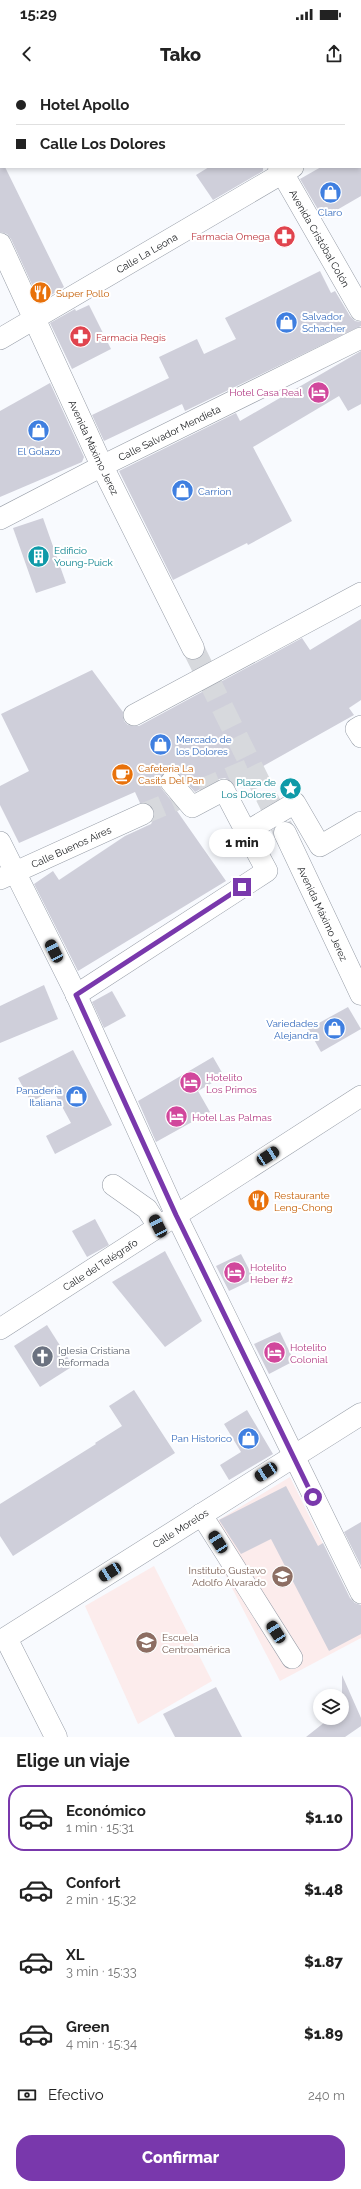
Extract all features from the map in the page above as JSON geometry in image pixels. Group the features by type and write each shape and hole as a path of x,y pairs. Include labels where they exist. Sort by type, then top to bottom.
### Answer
{"main road":[{"name":"Avenida Cristóbal Colón","path":"285,169 361,310"},
{"name":"Avenida Máximo Jerez","path":"0,244 102,466 193,648"},
{"name":"Avenida Máximo Jerez","path":"285,833 361,994"},
{"name":"Calle Morelos","path":"2,1635 201,1514 361,1414"},
{"path":"2,1635 56,1737"}],"street":[{"name":"Calle La Leona","path":"0,339 285,169"},
{"name":"Calle Salvador Mendieta","path":"0,519 102,466 361,338"},
{"path":"134,715 361,593"},
{"path":"76,995 267,871 224,790 192,807 171,782"},
{"path":"246,832 295,802 320,846 361,822"},
{"name":"Calle Buenos Aires","path":"7,875 143,814"},
{"path":"0,842 7,875 76,995 176,1215 361,1593"},
{"name":"Calle del Telégrafo","path":"0,1329 361,1096"},
{"path":"113,1185 147,1209 158,1226"},
{"path":"201,1514 292,1658"}],"shaded area":[{"name":"Instituto Gustavo Adolfo Alvarado","path":"290,1477 361,1621 361,1638 280,1681 202,1530"},
{"name":"Escuela Centroamérica","path":"154,1566 212,1681 138,1724 85,1606"}],"building":[{"path":"0,168 5,168 64,287 40,302 11,239 7,234 0,232"},
{"path":"207,168 263,168 263,171 213,200 196,175"},
{"name":"Claro","path":"319,168 361,168 361,196 323,218 300,179"},
{"path":"320,271 331,293 335,291 350,316 355,321 361,322 361,326 185,411 182,404 104,441 92,415 169,378 159,357 197,339 204,354 236,339 225,318"},
{"name":"Farmacia Regis","path":"89,305 111,349 72,369 50,323 75,309 76,311"},
{"name":"Carrion","path":"361,351 361,404 348,411 339,396 253,447 292,521 248,545 247,543 173,580 119,471 236,413 240,421"},
{"name":"El Golazo","path":"50,383 84,457 82,462 0,497 0,411"},
{"name":"Edificio Young-Puick","path":"43,518 66,583 36,593 13,528"},
{"name":"Mercado de los Dolores","path":"361,619 361,700 349,708 354,715 233,783 225,778 219,779 195,792 175,771 169,770 160,778 159,784 162,789 179,810 177,811 226,881 78,971 34,884 53,871 59,880 125,836 151,824 155,816 154,809 150,804 140,803 135,792 19,843 0,805 0,786 29,771 1,714 92,670 123,712 124,721 128,725 139,726 302,638 310,650"},
{"path":"44,985 58,1019 0,1043 0,1006"},
{"path":"112,991 126,1016 104,1028 92,1002"},
{"name":"Variedades Alejandra","path":"348,1007 361,1029 321,1052 308,1029"},
{"name":"Panadería Italiana","path":"73,1050 112,1125 55,1154 46,1136 71,1123 53,1090 31,1102 18,1078"},
{"path":"213,1057 224,1076 198,1091 210,1112 156,1142 138,1101"},
{"path":"95,1219 109,1245 87,1257 72,1231"},
{"path":"165,1251 202,1321 165,1347 112,1282"},
{"name":"Hotelito Heber #2","path":"241,1254 254,1279 229,1291 216,1266"},
{"name":"Iglesia Cristiana Reformada","path":"47,1325 73,1366 40,1387 14,1346"},
{"name":"Hotelito Colonial","path":"280,1332 294,1361 269,1374 254,1344"},
{"path":"134,1390 175,1453 13,1556 0,1536 0,1504 122,1426 109,1406"},
{"name":"Pan Historico","path":"247,1410 273,1454 229,1480 220,1465 241,1452 224,1424"},
{"path":"286,1486 318,1546 323,1543 350,1598 355,1603 361,1605 361,1634 329,1651 271,1539 241,1554 219,1520"},
{"path":"361,1522 361,1566 344,1532"},
{"path":"342,1675 348,1689 342,1689"},
{"path":"216,1687 242,1737 175,1737 163,1714"},
{"path":"349,1691 361,1718 361,1726 345,1737 306,1737 321,1725 349,1725"}],"tunnel":[{"path":"193,648 284,832"},
{"path":"143,814 252,768"}],"place":[{"name":"Claro","path":"330,192"},
{"name":"Farmacia Omega","path":"285,236"},
{"name":"Super Pollo","path":"40,293"},
{"name":"Salvador Schacher","path":"286,322"},
{"name":"Farmacia Regis","path":"80,337"},
{"name":"Hotel Casa Real","path":"318,392"},
{"name":"El Golazo","path":"39,431"},
{"name":"Carrion","path":"183,491"},
{"name":"Edificio Young-Puick","path":"39,556"},
{"name":"Mercado de los Dolores","path":"160,745"},
{"name":"Cafeteria La Casita Del Pan","path":"122,774"},
{"name":"Plaza de Los Dolores","path":"291,788"},
{"name":"Variedades Alejandra","path":"334,1029"},
{"name":"Hotelito Los Primos","path":"190,1083"},
{"name":"Panadería Italiana","path":"77,1096"},
{"name":"Hotel Las Palmas","path":"177,1117"},
{"name":"Restaurante Leng-Chong","path":"259,1201"},
{"name":"Hotelito Heber #2","path":"235,1273"},
{"name":"Hotelito Colonial","path":"274,1353"},
{"name":"Iglesia Cristiana Reformada","path":"43,1356"},
{"name":"Pan Historico","path":"248,1438"},
{"name":"Instituto Gustavo Adolfo Alvarado","path":"282,1576"},
{"name":"Escuela Centroamérica","path":"147,1643"}],"route":[{"path":"242,887 76,995 176,1215 313,1497"}]}
